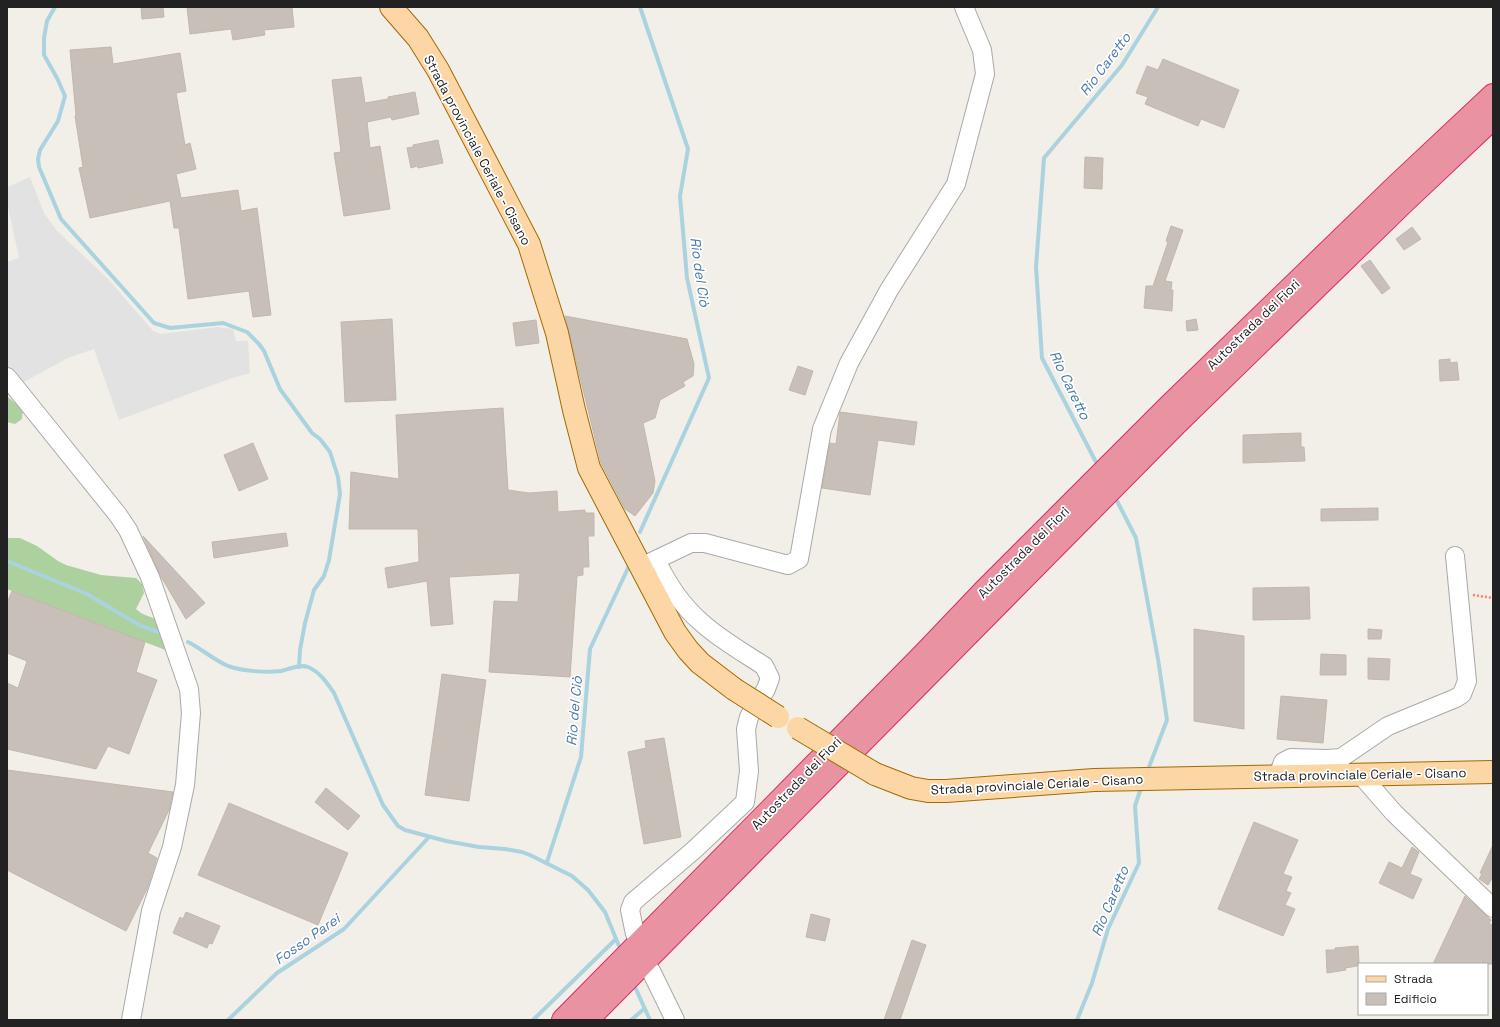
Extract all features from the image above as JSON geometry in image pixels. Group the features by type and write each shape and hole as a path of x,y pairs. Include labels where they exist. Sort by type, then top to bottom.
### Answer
{"highway":[{"name":"Autostrada dei Fiori","path":"563,1020 924,654 984,591 1163,412 1396,186 1493,95"},
{"name":"Autostrada dei Fiori","path":"587,1020 1176,424 1493,118"}],"main road":[{"name":"Strada provinciale Ceriale - Cisano","path":"390,7 418,38 438,70 529,244 556,333 589,468 648,563 675,632 700,663 734,689 778,717 875,774 911,788 928,791 1094,780 1493,772"}],"street":[{"path":"635,934 630,910 633,902 694,850 745,802 749,771 746,729 749,717 766,689 770,678 764,666 701,622 690,612 648,563 691,543 705,542 788,565 799,559 822,429 849,363 889,290 956,184 985,74 982,50 964,7"},
{"path":"7,377 118,515 128,530 150,577 189,689 191,713 185,785 172,846 151,911 131,1020"},
{"path":"1278,776 1283,762 1291,758 1341,758 1388,726 1450,701 1462,694 1467,681 1455,556"},
{"path":"1360,774 1394,812 1493,908"},
{"path":"651,971 675,1020"}],"path":[{"path":"1459,593 1493,598"}],"green space":[{"path":"7,396 23,410 22,419 15,424 7,422"},
{"path":"7,538 20,538 37,546 66,565 101,575 136,578 142,584 144,593 136,609 141,613 159,621 168,651 7,589"}],"shaded area":[{"path":"30,177 44,213 57,231 108,279 153,331 161,334 217,327 233,329 236,341 248,341 250,373 229,379 119,420 94,349 68,358 20,384 7,368 7,262 19,258 7,202 7,187"}],"building":[{"path":"141,7 163,7 164,17 142,19"},
{"path":"187,7 292,7 294,27 264,30 265,35 233,40 231,29 190,34"},
{"path":"111,47 113,64 180,53 186,91 176,93 185,145 190,143 196,169 176,174 181,198 238,190 241,211 257,208 271,315 253,317 249,291 188,299 179,228 174,228 170,201 90,218 79,168 83,167 75,116 70,50"},
{"path":"1163,59 1239,90 1224,128 1201,119 1198,126 1145,104 1148,97 1136,93 1147,66 1158,70"},
{"path":"361,77 365,103 415,92 419,114 392,120 391,117 367,122 370,148 380,146 390,209 344,216 334,153 341,152 332,80"},
{"path":"438,140 443,163 411,168 407,148 413,147 413,145"},
{"path":"1085,157 1103,158 1102,189 1084,188"},
{"path":"1171,226 1183,230 1165,281 1172,282 1172,311 1144,308 1146,286 1153,286 1168,242 1166,241"},
{"path":"1412,227 1421,239 1404,250 1396,239"},
{"path":"1370,260 1390,288 1382,294 1361,266"},
{"path":"565,316 687,339 694,364 693,376 683,382 685,386 660,400 655,418 643,423 655,481 653,493 635,516 625,509 601,463"},
{"path":"392,319 396,400 345,402 341,322"},
{"path":"1196,319 1198,330 1187,331 1186,321"},
{"path":"536,320 539,343 516,346 513,323"},
{"path":"1450,359 1450,363 1457,362 1459,380 1440,381 1439,360"},
{"path":"798,366 813,371 805,395 789,390"},
{"path":"503,408 508,490 529,493 557,491 558,512 585,510 585,513 594,513 594,536 588,536 589,567 583,567 583,575 577,576 570,677 489,672 494,601 518,602 520,573 449,577 453,624 431,626 427,581 388,588 385,568 419,562 418,529 349,529 351,472 399,479 396,415"},
{"path":"840,412 917,422 914,445 878,440 870,495 822,488 830,443 836,444"},
{"path":"1301,433 1301,447 1304,447 1305,461 1243,463 1243,435"},
{"path":"253,443 268,479 239,491 224,455"},
{"path":"1378,508 1378,520 1321,521 1321,509"},
{"path":"286,533 288,546 214,558 212,542"},
{"path":"143,536 205,603 186,619 160,575"},
{"path":"1309,587 1310,619 1253,620 1253,588"},
{"path":"12,591 145,642 136,672 157,680 129,754 108,746 96,769 7,749 7,683 18,688 27,661 7,653 7,603"},
{"path":"1194,629 1244,636 1244,729 1194,721"},
{"path":"1368,629 1382,630 1381,639 1368,639"},
{"path":"1321,654 1346,655 1346,675 1320,675"},
{"path":"1368,658 1390,659 1389,680 1368,679"},
{"path":"442,674 486,680 469,801 425,795"},
{"path":"1281,696 1327,700 1323,743 1277,739"},
{"path":"664,738 681,837 644,844 628,752 646,748 645,741"},
{"path":"7,770 173,792 169,810 148,853 157,858 147,889 126,931 7,870"},
{"path":"326,788 360,816 348,830 315,802"},
{"path":"229,803 348,853 318,925 198,875"},
{"path":"1254,822 1298,840 1283,874 1292,877 1286,891 1291,893 1285,905 1295,909 1283,936 1218,909"},
{"path":"1493,845 1493,877 1488,885 1479,879 1482,874 1480,873"},
{"path":"1412,847 1419,852 1410,874 1422,879 1413,899 1379,883 1389,862 1402,868"},
{"path":"1465,896 1491,920 1489,923 1493,926 1493,964 1433,963"},
{"path":"186,912 220,926 212,944 209,943 207,948 173,933 180,917 183,919"},
{"path":"811,914 830,919 825,941 806,937"},
{"path":"912,940 926,945 900,1020 884,1020"},
{"path":"1358,946 1359,962 1357,966 1345,968 1346,970 1327,973 1326,950 1335,950 1335,948"}],"waterway":[{"path":"55,7 47,21 44,38 44,55 65,96 58,121 40,150 38,159 39,167 61,219 154,323 170,328 223,323 247,332 264,351 280,389 312,433 320,439 330,452 338,477 340,494 329,560 324,576 314,590 305,623 300,650 299,667"},
{"name":"Rio del Ciò","path":"640,7 688,149 680,196 687,278 709,378 640,532"},
{"name":"Rio Caretto","path":"1098,466 1042,358 1036,267 1044,158 1122,65 1158,7"},
{"name":"Rio Caretto","path":"1115,497 1136,538 1158,659 1167,720 1149,767"},
{"path":"7,561 87,594 139,625 158,632"},
{"name":"Rio del Ciò","path":"547,862 581,757 590,649 629,566"},
{"path":"188,642 223,664 234,668 268,672 281,671 302,666 312,669 323,678 334,693 383,805 398,826 405,830 446,841 479,847 522,852 572,876 588,890 605,912 619,946"},
{"name":"Rio Caretto","path":"1077,1020 1092,983 1108,929 1139,863 1135,806 1141,788"},
{"name":"Fosso Parei","path":"228,1020 277,973 344,929 429,837"},
{"path":"533,1020 616,939"},
{"path":"635,987 650,1020"},
{"path":"631,1020 644,1009"}]}
